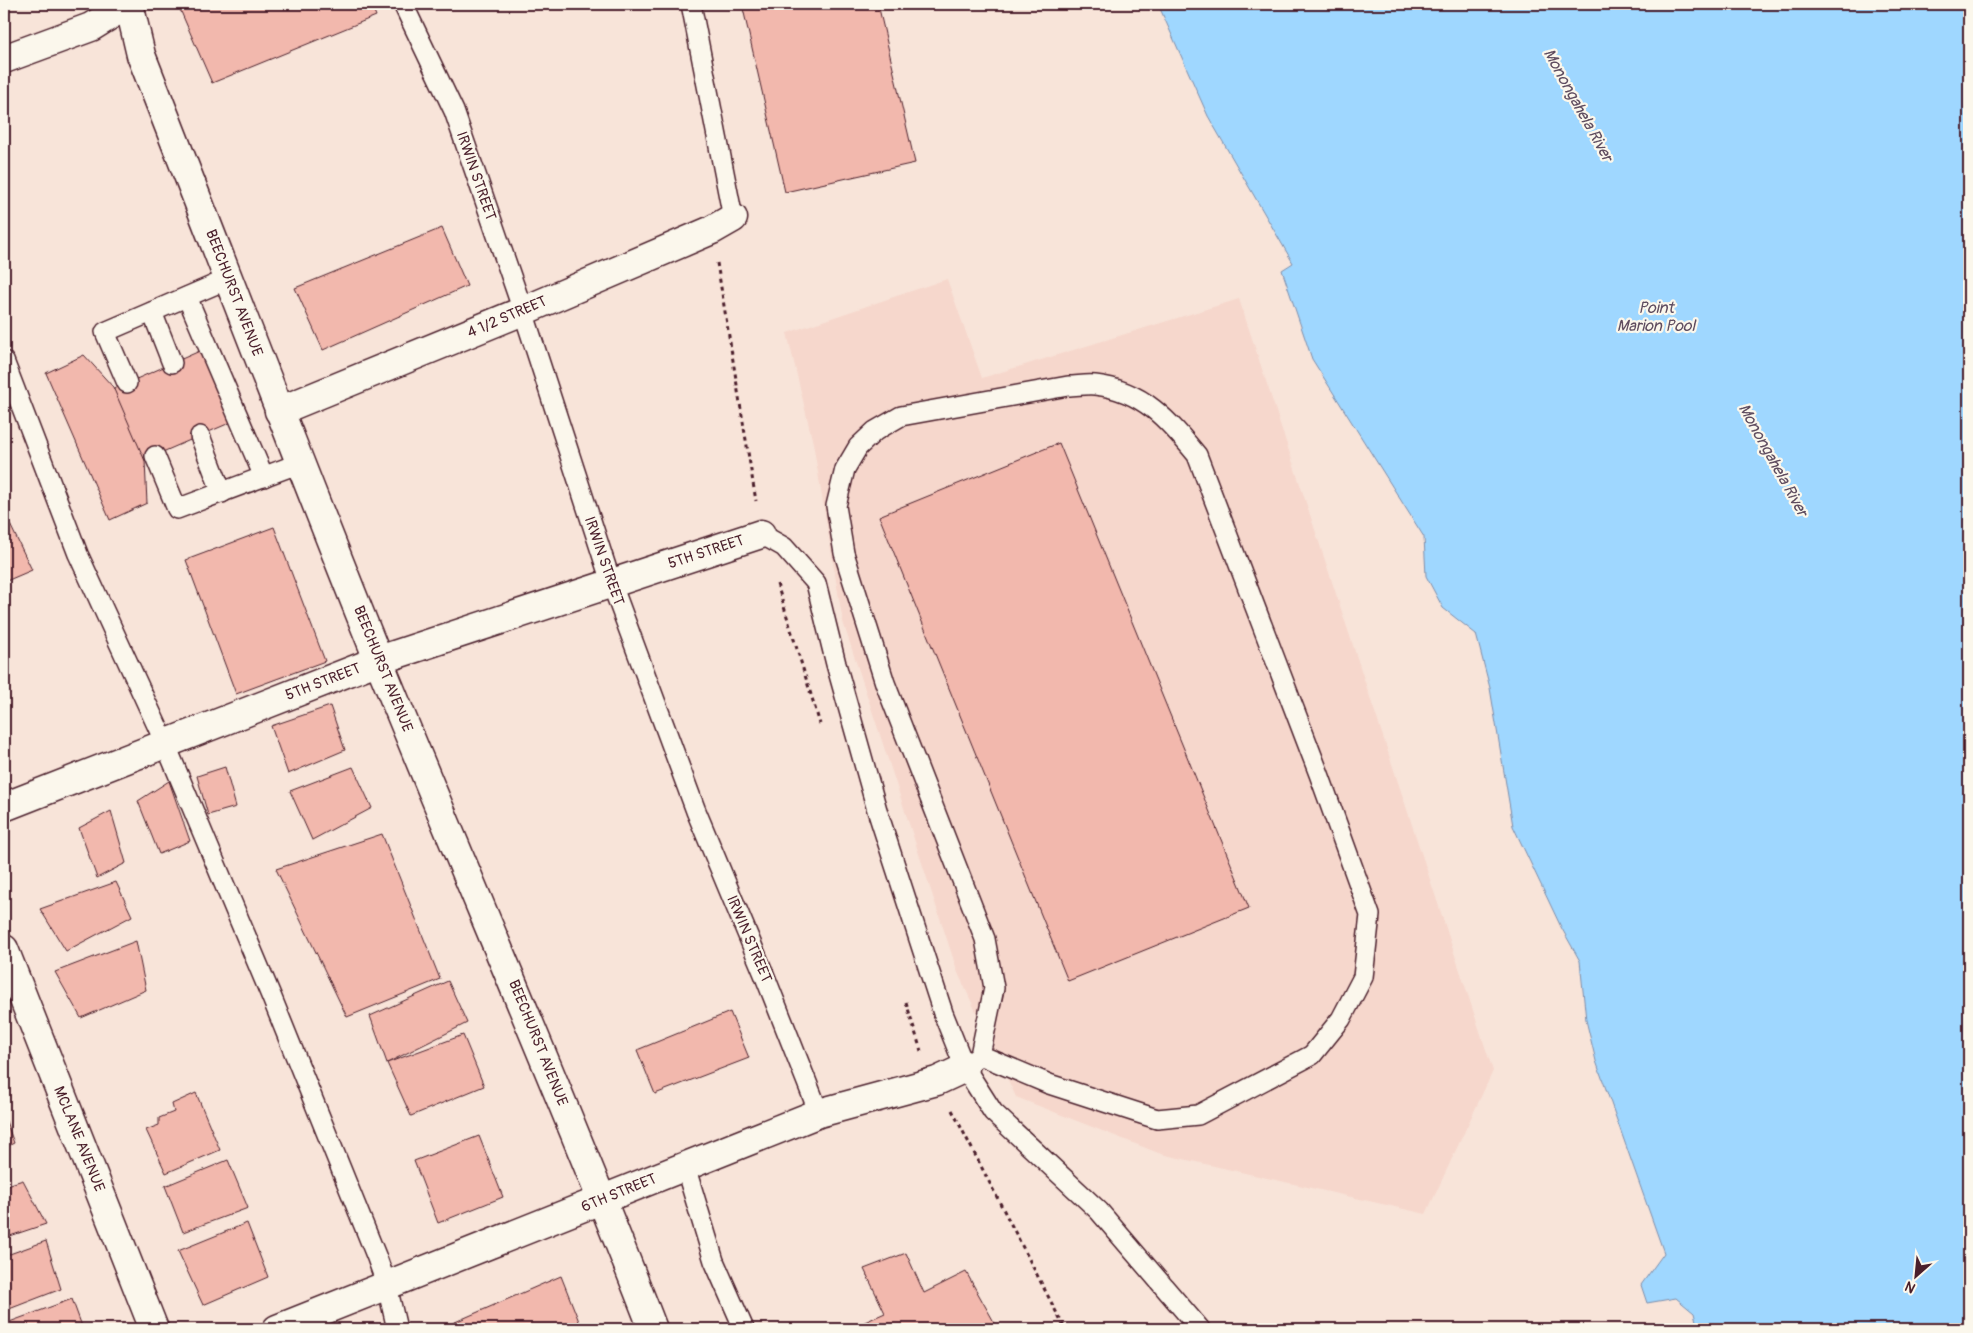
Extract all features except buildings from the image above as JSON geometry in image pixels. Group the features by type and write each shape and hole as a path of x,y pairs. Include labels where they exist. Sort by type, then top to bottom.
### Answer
{"street":[{"path":"4,59 91,27 129,4"},
{"name":"BEECHURST AVENUE","path":"129,4 141,55 279,410 378,660 603,1199 653,1329"},
{"name":"4 1/2 STREET","path":"279,410 523,311 712,230 733,218"},
{"name":"5TH STREET","path":"4,807 378,660 761,534"},
{"name":"MCLANE AVENUE","path":"4,949 154,1329"},
{"name":"6TH STREET","path":"277,1329 819,1113 937,1081 972,1061"}],"lane":[{"name":"IRWIN STREET","path":"403,4 454,112 523,311 611,582 696,811 819,1113"},
{"path":"691,4 733,218"},
{"path":"127,383 105,332 228,278"},
{"path":"187,297 264,477"},
{"path":"152,312 172,363"},
{"path":"4,361 78,554 166,743 276,1007 387,1286 397,1329"},
{"path":"1095,385 1127,394 1148,405 1169,421 1197,455 1319,774 1370,915 1363,977 1341,1019 1312,1055 1198,1116 1156,1119 972,1061 994,988 985,939 885,683 844,554 836,506 845,469 858,447 875,431 901,416 1068,386 1095,385"},
{"path":"200,436 222,493"},
{"path":"155,456 177,509 300,463"},
{"path":"761,534 784,547 816,583 836,664 877,810 943,1013 972,1061 993,1112 1099,1212 1200,1329"},
{"path":"685,1166 714,1261 744,1329"}],"shaded area":[{"path":"947,279 982,378 1239,299 1493,1071 1426,1214 1161,1154 1016,1097 958,973 843,622 813,443 787,333"}],"water":[{"name":"Point Marion Pool","path":"1158,4 1969,4 1969,1329 1698,1329 1694,1313 1676,1298 1647,1303 1641,1285 1664,1253 1596,1061 1586,1020 1580,961 1561,927 1513,826 1490,688 1476,634 1443,608 1426,576 1424,537 1312,359 1282,270 1293,263 1208,116"}],"water label":[{"name":"Monongahela River","path":"1578,105"},
{"name":"Monongahela River","path":"1773,460"}]}
